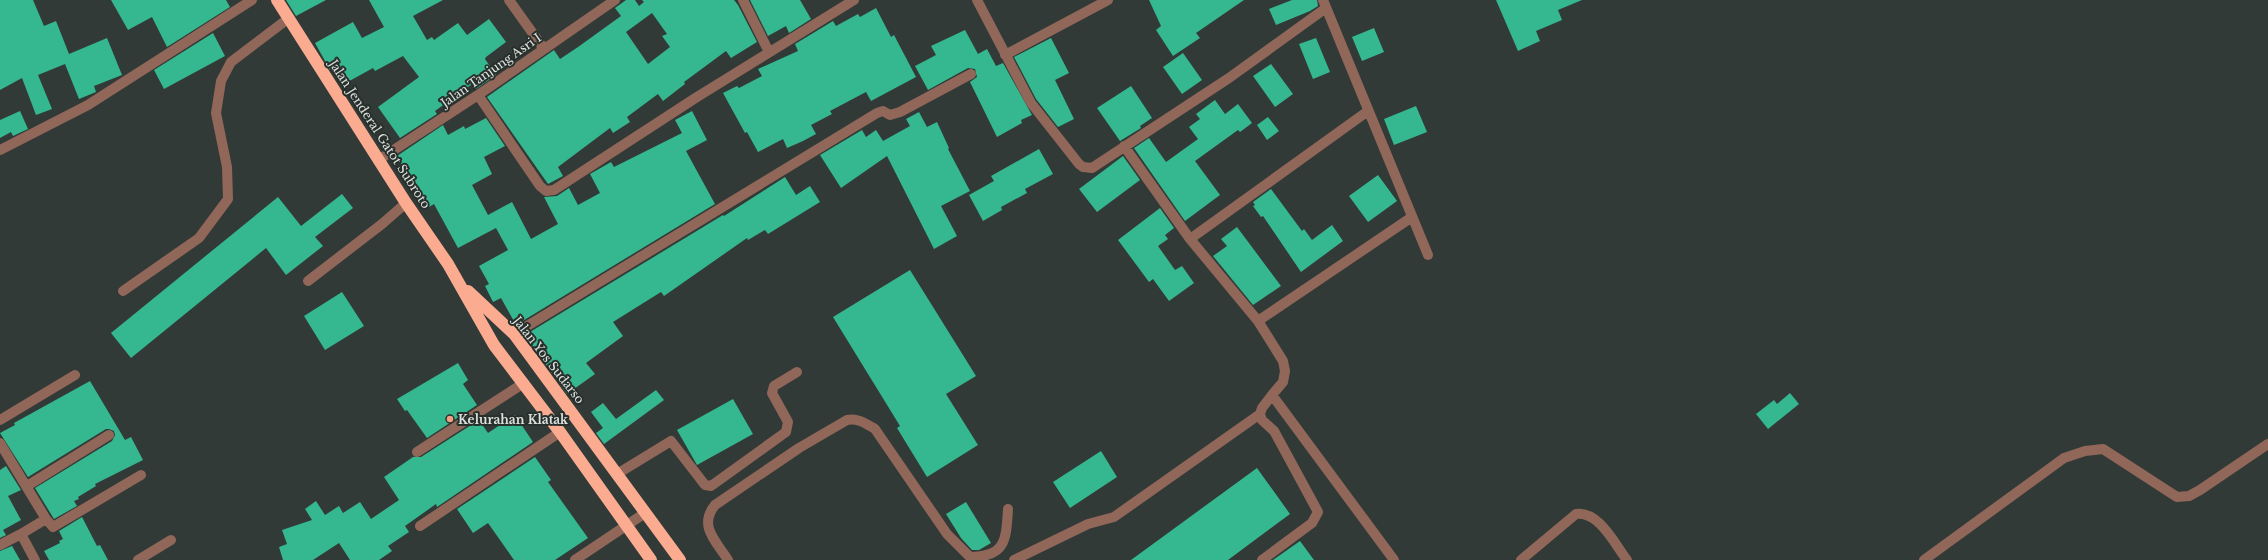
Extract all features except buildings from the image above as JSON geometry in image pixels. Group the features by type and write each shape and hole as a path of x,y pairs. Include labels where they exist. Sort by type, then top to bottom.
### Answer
{"highway":[{"name":"Jalan Jenderal Gatot Subroto","path":"277,0 380,159 406,203 460,283"},
{"name":"Jalan Yos Sudarso","path":"460,283 514,334 680,560"},
{"path":"460,283 494,345 560,432 651,560"}],"street":[{"path":"0,150 88,105 252,0"},
{"path":"509,0 544,49"},
{"name":"Jalan Tanjung Asri I","path":"380,159 478,95 616,0"},
{"path":"743,0 769,52"},
{"path":"478,95 540,186 546,191 554,190 769,52 854,0"},
{"path":"977,0 1031,104 1083,167 1092,168 1229,78 1325,4 1428,255"},
{"path":"1005,55 1108,0"},
{"path":"123,291 199,238 228,199 227,166 216,113 221,81 231,62 289,18"},
{"path":"514,334 877,113 883,111 890,115 900,112 971,74"},
{"path":"1190,239 1368,111"},
{"path":"1014,560 1088,524 1114,517 1260,414 1266,401 1283,382 1285,371 1283,361 1258,321 1190,239 1124,146"},
{"path":"308,281 382,224 406,203"},
{"path":"1258,321 1412,217"},
{"path":"617,474 671,441 705,486 711,486 786,432 788,422 772,393 772,390 774,386 797,372"},
{"path":"0,420 75,375"},
{"path":"417,452 524,383"},
{"path":"1272,395 1394,560"},
{"path":"1260,414 1262,420 1274,431 1318,512 1312,522 1262,560"},
{"path":"728,560 708,528 707,518 715,505 799,448 847,420 855,419 875,429 946,534 970,557 984,557 995,552 1006,539 1008,509"},
{"path":"420,526 560,432"},
{"path":"27,486 109,435"},
{"path":"0,443 4,458 27,486 46,519 53,527 141,475"},
{"path":"1924,560 2064,458 2084,451 2103,449 2177,497 2189,496 2200,490 2268,444"},
{"path":"574,560 646,513"},
{"path":"1521,560 1576,514 1583,513 1596,519 1627,560"},
{"path":"0,546 46,519"},
{"path":"21,534 35,560"},
{"path":"138,560 171,540"}],"place":[{"name":"Kelurahan Klatak","path":"450,419"}]}
